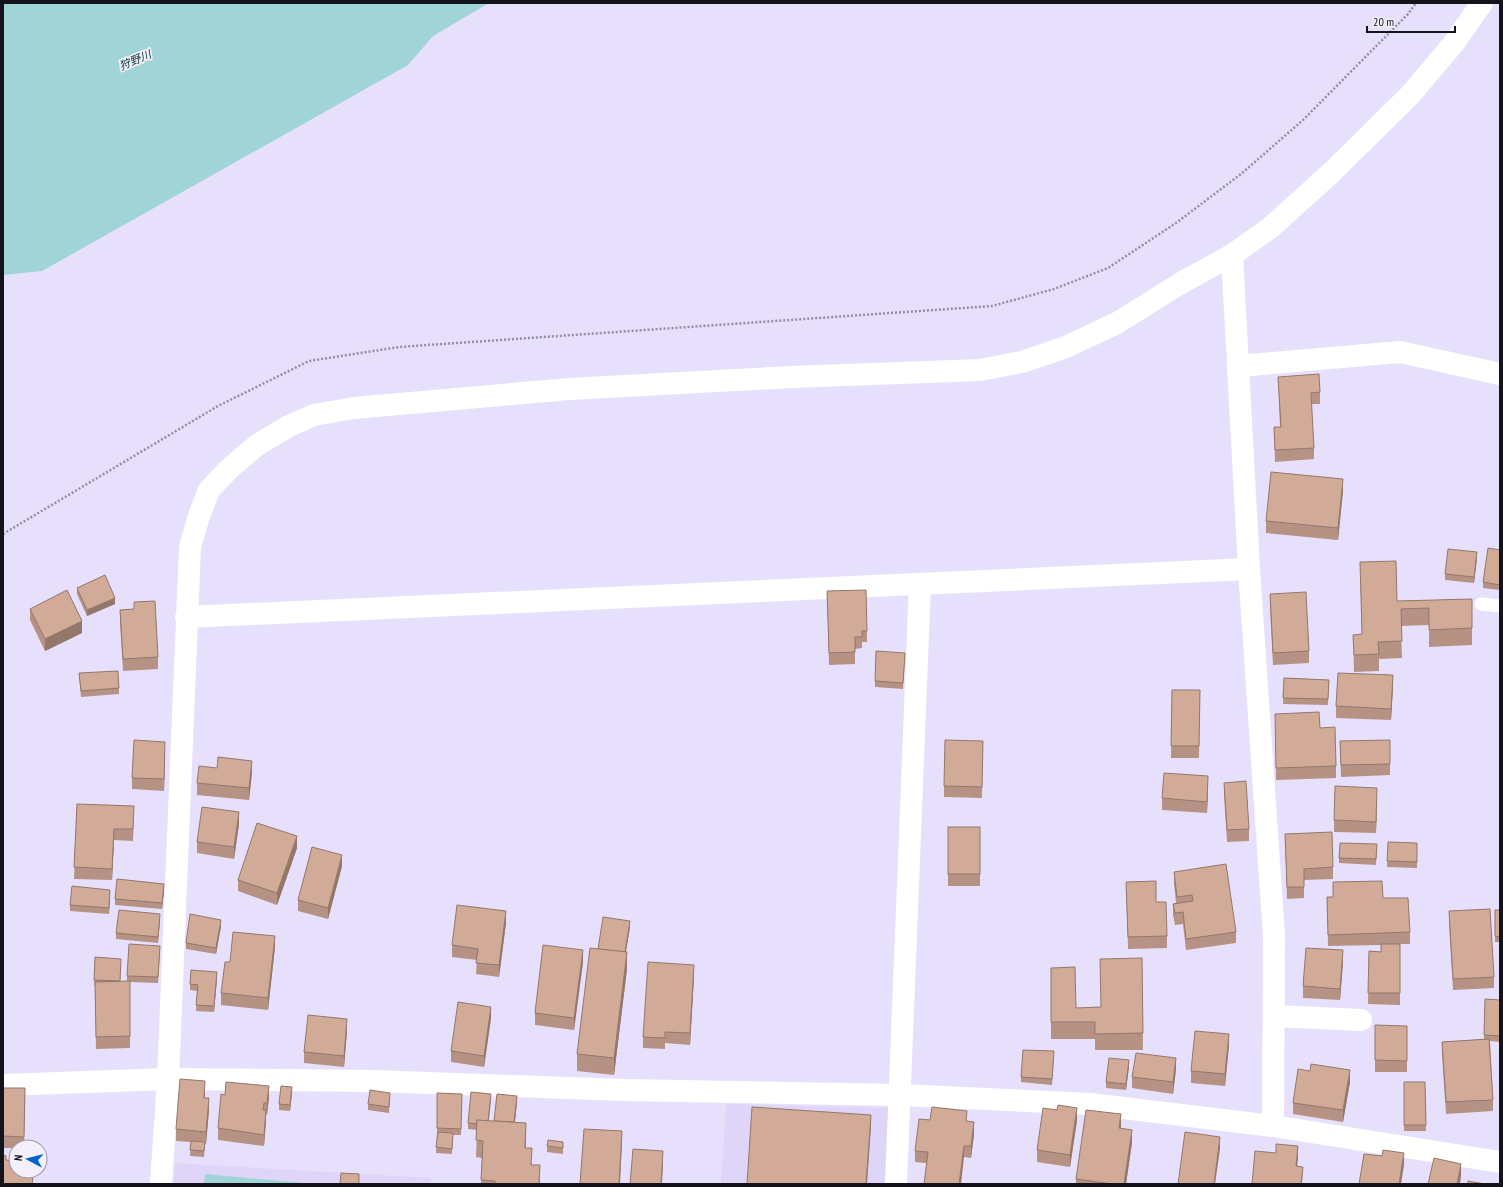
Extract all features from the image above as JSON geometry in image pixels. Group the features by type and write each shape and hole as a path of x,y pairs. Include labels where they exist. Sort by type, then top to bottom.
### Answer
{"street":[{"path":"161,1184 168,1079 190,547 199,516 209,490 229,469 257,445 289,426 314,414 354,408 569,389 792,377 980,370 1022,362 1066,347 1117,323 1181,283 1232,255 1270,228 1332,172 1410,95 1454,43 1482,3"},
{"path":"1232,255 1249,569 1274,936 1272,1126"},
{"path":"1239,366 1400,352 1500,374"},
{"path":"186,617 1249,569"},
{"path":"896,1184 901,1095 920,584"},
{"path":"1274,1016 1361,1020"},
{"path":"3,1085 168,1079 374,1081 624,1090 901,1095 1090,1104 1272,1126 1500,1162"}],"lane":[{"path":"1481,604 1500,606"}],"path":[{"path":"3,534 218,406 309,361 399,346 992,306 1054,289 1108,268 1176,223 1241,174 1302,120 1408,14 1416,3"}],"shaded area":[{"path":"726,1104 890,1108 887,1184 721,1184"},
{"path":"175,1163 431,1178 430,1184 174,1184"}],"water":[{"name":"狩野川","path":"3,3 489,3 433,36 408,65 42,271 3,275"},
{"path":"205,1174 314,1184 204,1184"}],"building":[{"path":"1319,374 1320,392 1311,393 1314,448 1275,450 1274,427 1281,427 1278,377"},
{"path":"1271,472 1343,479 1338,528 1266,521"},
{"path":"1488,548 1500,550 1500,585 1483,582"},
{"path":"1448,549 1477,552 1474,577 1445,574"},
{"path":"1396,561 1397,601 1472,599 1472,628 1429,630 1429,608 1401,609 1402,641 1378,642 1379,654 1354,655 1353,635 1362,634 1360,562"},
{"path":"105,575 115,598 87,610 77,588"},
{"path":"67,590 82,621 45,639 30,609"},
{"path":"866,590 867,631 862,631 862,637 855,637 855,652 829,653 827,591"},
{"path":"1306,592 1309,651 1273,653 1270,594"},
{"path":"155,601 158,657 123,659 120,610 134,609 134,602"},
{"path":"876,651 905,653 903,683 875,681"},
{"path":"118,671 119,688 81,691 79,673"},
{"path":"1338,673 1393,675 1391,709 1336,706"},
{"path":"1284,678 1329,680 1328,699 1283,698"},
{"path":"1172,690 1200,690 1199,746 1171,746"},
{"path":"1319,712 1320,728 1335,727 1336,766 1276,768 1275,714"},
{"path":"134,740 165,742 164,779 132,778"},
{"path":"945,740 983,741 982,787 944,786"},
{"path":"1390,740 1390,764 1341,765 1340,741"},
{"path":"218,757 252,761 249,788 197,783 199,766 217,768"},
{"path":"1164,773 1208,776 1207,802 1162,798"},
{"path":"1246,781 1249,829 1227,830 1224,783"},
{"path":"1335,786 1377,788 1376,822 1334,820"},
{"path":"77,804 134,806 133,829 114,829 112,869 74,867"},
{"path":"202,807 239,812 234,847 197,842"},
{"path":"257,823 297,836 277,893 238,880"},
{"path":"948,827 980,827 980,874 948,874"},
{"path":"1332,832 1333,867 1304,869 1304,887 1287,887 1285,834"},
{"path":"1388,842 1417,843 1417,862 1387,861"},
{"path":"1340,843 1377,844 1376,859 1339,858"},
{"path":"312,847 342,855 328,908 298,900"},
{"path":"1226,864 1236,932 1186,939 1183,912 1175,913 1173,904 1193,901 1192,895 1177,897 1174,872"},
{"path":"117,879 164,884 162,903 115,899"},
{"path":"1156,881 1156,902 1166,902 1167,936 1128,937 1126,882"},
{"path":"1382,881 1383,898 1408,898 1410,932 1328,935 1327,897 1333,897 1333,882"},
{"path":"72,886 110,890 109,908 70,905"},
{"path":"457,905 506,911 499,965 476,963 478,949 452,945"},
{"path":"1490,909 1494,977 1453,979 1449,911"},
{"path":"119,910 160,914 158,937 116,933"},
{"path":"1495,910 1500,910 1500,937 1495,936"},
{"path":"190,914 221,920 216,948 186,943"},
{"path":"603,917 630,921 625,952 598,949"},
{"path":"233,932 275,936 268,998 221,993 225,962 230,962"},
{"path":"129,944 160,946 158,977 127,976"},
{"path":"1381,944 1400,944 1400,993 1368,993 1369,951 1381,952"},
{"path":"543,945 583,950 574,1018 535,1013"},
{"path":"590,948 627,952 614,1058 577,1054"},
{"path":"1306,948 1343,950 1340,989 1303,986"},
{"path":"95,957 121,959 120,981 94,980"},
{"path":"1142,958 1143,1033 1095,1034 1095,1022 1051,1022 1051,968 1075,967 1076,1008 1101,1007 1100,959"},
{"path":"648,962 694,965 690,1033 665,1032 665,1038 643,1037"},
{"path":"191,970 217,972 214,1006 196,1005 198,985 190,984"},
{"path":"130,981 130,1036 96,1037 95,982"},
{"path":"1485,999 1500,1000 1500,1036 1484,1035"},
{"path":"458,1002 491,1007 484,1056 451,1051"},
{"path":"308,1015 347,1019 344,1056 304,1052"},
{"path":"1375,1025 1407,1026 1407,1061 1375,1060"},
{"path":"1195,1031 1229,1034 1225,1074 1191,1071"},
{"path":"1489,1039 1493,1100 1446,1102 1442,1042"},
{"path":"1023,1050 1054,1051 1052,1079 1021,1077"},
{"path":"1136,1053 1176,1058 1173,1082 1132,1077"},
{"path":"1109,1058 1129,1060 1126,1084 1106,1082"},
{"path":"1311,1064 1350,1070 1343,1110 1293,1103 1298,1069 1310,1071"},
{"path":"180,1079 205,1081 204,1098 209,1098 206,1132 176,1129"},
{"path":"226,1082 269,1086 267,1103 264,1103 263,1110 266,1110 264,1135 218,1128 221,1094 225,1095"},
{"path":"1404,1082 1425,1082 1426,1125 1404,1125"},
{"path":"281,1086 292,1087 290,1105 279,1104"},
{"path":"3,1088 25,1088 24,1137 3,1136"},
{"path":"370,1090 390,1093 389,1107 368,1104"},
{"path":"471,1092 491,1094 488,1121 477,1120 477,1124 468,1123"},
{"path":"437,1093 462,1094 461,1129 437,1128"},
{"path":"497,1094 517,1096 514,1122 494,1121"},
{"path":"1058,1105 1077,1108 1070,1155 1037,1150 1043,1108 1057,1110"},
{"path":"752,1107 871,1115 866,1184 747,1184"},
{"path":"932,1107 967,1111 966,1121 974,1122 971,1146 964,1146 959,1184 924,1184 928,1152 915,1151 919,1119 930,1120"},
{"path":"1086,1110 1121,1114 1119,1128 1132,1130 1124,1184 1076,1179"},
{"path":"477,1120 526,1123 525,1148 532,1148 531,1165 540,1165 539,1184 495,1184 495,1181 481,1180 483,1141 476,1140"},
{"path":"584,1129 622,1131 619,1184 580,1184"},
{"path":"438,1132 453,1133 452,1149 436,1147"},
{"path":"1185,1132 1220,1137 1214,1184 1178,1184"},
{"path":"548,1140 563,1142 563,1148 547,1146"},
{"path":"191,1141 205,1142 204,1151 190,1150"},
{"path":"1276,1144 1298,1146 1296,1166 1303,1167 1301,1184 1252,1184 1255,1151 1276,1153"},
{"path":"633,1149 663,1151 661,1184 630,1184"},
{"path":"1383,1150 1404,1153 1399,1184 1359,1184 1364,1154 1382,1156"},
{"path":"3,1155 6,1156 6,1160 8,1160 8,1179 33,1179 32,1184 3,1184"},
{"path":"1434,1158 1461,1164 1457,1184 1428,1184"},
{"path":"341,1173 359,1174 359,1184 340,1184"},
{"path":"1468,1181 1485,1184 1468,1184"}]}
